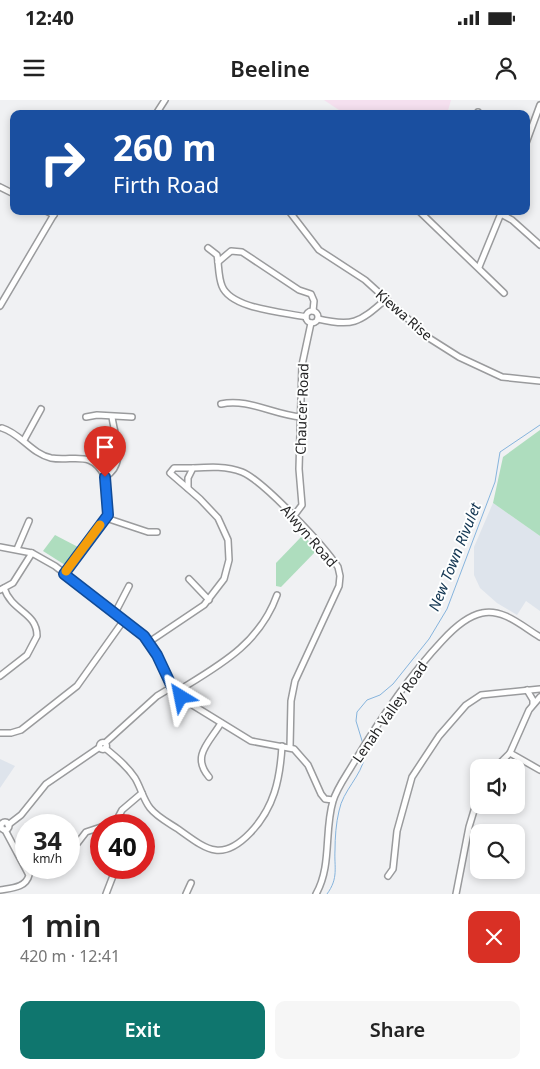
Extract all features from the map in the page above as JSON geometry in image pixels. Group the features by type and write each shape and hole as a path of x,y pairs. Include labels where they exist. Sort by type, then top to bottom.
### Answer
{"street":[{"path":"530,132 540,105"},
{"path":"0,306 54,215"},
{"name":"Kiewa Rise","path":"292,215 319,250 362,278 422,333 459,357 502,377 524,381 540,381"},
{"path":"423,215 504,293"},
{"path":"479,267 500,215"},
{"path":"505,215 540,245"},
{"path":"208,248 217,255 221,284 225,292 236,302 306,316 311,323 318,319 341,324 353,323 364,318 385,300"},
{"path":"218,262 230,251 242,252 299,290 311,294 314,301 313,311 306,316"},
{"path":"313,311 318,314 318,319"},
{"name":"Chaucer Road","path":"293,517 302,506 300,466 302,365 311,323"},
{"path":"221,404 231,402 248,404 301,418"},
{"path":"24,440 41,409"},
{"path":"86,417 96,415 132,417"},
{"path":"105,477 114,471 118,462 112,417"},
{"path":"2,428 12,430 50,458 89,460 98,466 105,477 108,511 106,518 64,574"},
{"name":"Alwyn Road","path":"188,488 172,477 170,472 174,468 227,468 243,472 263,486 335,563 339,571 340,581 294,681 290,701 290,747"},
{"path":"149,642 198,610 209,600 227,571 228,540 218,518 188,488 188,478 193,468"},
{"path":"106,518 148,532 157,532"},
{"path":"17,549 29,521"},
{"path":"0,546 32,553 64,574 124,620 149,642 174,690 191,705 251,741 290,747 298,751 306,761 321,794 325,799 333,800"},
{"path":"0,676 27,655 36,636 33,621 10,602 2,589 16,579 32,553"},
{"path":"190,579 209,600"},
{"path":"115,613 129,586"},
{"path":"0,890 22,885 28,880 29,875 4,827 21,815 46,784 103,746 158,696 174,690 222,665 236,654 266,618 277,595"},
{"name":"Lenah Valley Road","path":"316,894 324,873 327,832 333,800 356,760 391,707 440,643 461,625 478,614 494,612 510,618 540,637"},
{"path":"0,733 11,733 21,730 77,686 124,620"},
{"path":"388,876 393,869 394,845 406,794 428,750 466,706 476,698 494,693 540,689"},
{"path":"504,759 510,753 532,704 533,700 527,690"},
{"path":"532,704 540,697"},
{"path":"209,777 201,765 200,758 221,722"},
{"path":"103,746 129,770 153,811 201,846 213,851 224,851 244,839 272,802 279,775 282,746"},
{"path":"510,753 540,770"},
{"path":"120,814 142,793"},
{"path":"456,894 473,814"},
{"path":"80,840 90,830"},
{"path":"106,894 112,879"},
{"path":"186,894 191,883"}],"shaded area":[{"path":"324,100 451,100 448,110 339,110"},
{"path":"493,503 540,536 540,611 526,601 517,615 497,603 480,588 474,575 474,547"},
{"path":"0,759 15,766 0,788"}],"green space":[{"path":"540,430 540,536 493,503 503,457"},
{"path":"55,535 78,547 65,565 43,551"},
{"path":"303,535 317,550 281,587 276,586 276,563"}],"waterway":[{"name":"New Town Rivulet","path":"363,744 356,721 357,712 367,700 380,695 393,684 429,639 447,609 495,482 500,452 540,425"},
{"name":"New Town Rivulet","path":"327,894 335,878 335,836 341,803 360,770 365,756"}],"slow traffic":[{"path":"66,571 100,525"}],"route":[{"path":"105,477 108,515 64,574 144,636 157,655 172,687 181,697"}]}
